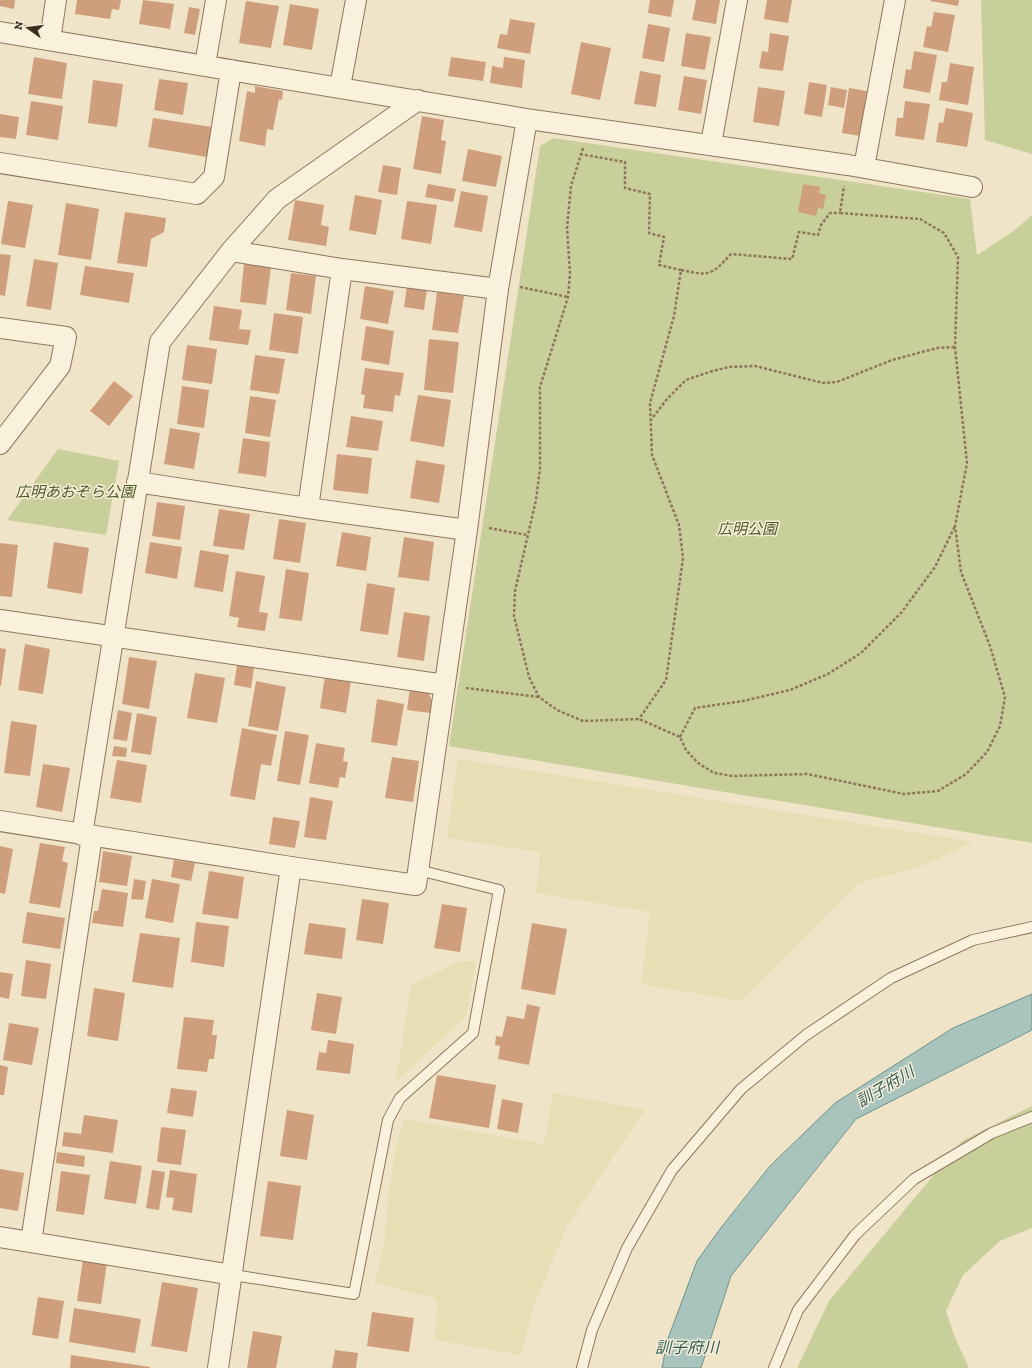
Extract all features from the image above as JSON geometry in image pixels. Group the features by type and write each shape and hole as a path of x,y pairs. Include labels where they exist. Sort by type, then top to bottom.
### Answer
{"street":[{"path":"50,40 56,0"},
{"path":"205,65 216,0"},
{"path":"340,87 356,0"},
{"path":"711,144 736,0"},
{"path":"856,166 895,0"},
{"path":"0,32 527,119 711,144 856,166 972,187"},
{"path":"0,163 197,194 214,177 231,70"},
{"path":"31,1242 114,637 160,342 231,251 277,198 418,100"},
{"path":"0,821 291,867 416,885 467,530 498,289 527,119"},
{"path":"231,251 342,269 498,289"},
{"path":"308,508 342,269"},
{"path":"0,328 66,337 60,366 0,444"},
{"path":"137,482 467,530"},
{"path":"0,620 445,684"},
{"path":"218,1368 291,867"},
{"path":"0,1237 232,1275"}],"lane":[{"path":"232,1275 354,1294 388,1120 400,1098 473,1033 498,890 418,870"},
{"path":"582,1368 592,1330 627,1248 672,1170 741,1089 806,1035 891,978 973,940 1032,927"},
{"path":"774,1368 798,1310 855,1235 914,1179 992,1133 1032,1117"}],"path":[{"path":"592,128 580,154 571,186 568,228 570,273 568,297 540,387 540,468 536,500 515,591 514,616 529,677 539,696 557,710 583,721 639,719 680,737 686,750 698,763 714,773 733,776 807,774 904,794 938,791 966,774 987,752 1000,726 1005,697 990,646 962,572 955,526"},
{"path":"580,154 625,162 625,188 650,194 648,233 664,237 659,265 702,275 716,270 731,254 792,259 798,232 818,235 821,224 830,213 840,212 920,219 944,233 958,257 955,347 968,463 955,526 935,567 901,613 860,653 828,674 790,690 743,702 695,708 680,737"},
{"path":"840,212 856,166"},
{"path":"639,719 666,680 683,558 679,525 652,455 650,421 650,403 674,316 680,270"},
{"path":"498,289 519,287 568,297"},
{"path":"650,421 667,399 686,380 729,367 756,366 823,383 837,382 892,360 936,348 955,347"},
{"path":"467,530 481,527 527,535"},
{"path":"445,684 539,696"}],"shaded area":[{"path":"458,759 974,842 917,868 858,883 741,1001 641,984 650,912 536,893 540,852 447,838"},
{"path":"461,961 476,961 467,1015 396,1082 411,985"},
{"path":"553,1093 645,1110 568,1224 534,1305 521,1355 435,1340 437,1299 375,1283 384,1245 387,1206 394,1159 403,1119 544,1144"}],"green space":[{"path":"981,0 1032,0 1032,154 985,140"},
{"name":"広明公園","path":"553,138 970,199 977,255 1015,230 1032,215 1032,843 449,746 540,146"},
{"name":"広明あおぞら公園","path":"58,449 119,461 106,535 7,520"},
{"path":"1032,1106 1032,1228 1000,1241 963,1275 946,1311 954,1335 969,1368 797,1368 829,1301 962,1141"}],"water":[{"name":"訓子府川","path":"1032,994 1032,1030 856,1119 731,1276 701,1368 662,1368 667,1341 697,1261 720,1229 770,1166 835,1103 953,1028"}],"building":[{"path":"0,0 15,0 14,9 0,6"},
{"path":"77,0 121,0 119,10 112,9 110,19 75,14"},
{"path":"143,0 174,4 170,29 139,24"},
{"path":"650,0 674,0 671,17 648,13"},
{"path":"696,0 720,0 716,24 692,20"},
{"path":"767,0 792,0 788,23 764,19"},
{"path":"959,0 958,6 930,1"},
{"path":"246,1 279,6 271,48 239,43"},
{"path":"290,4 319,9 312,50 283,45"},
{"path":"189,7 200,9 195,35 184,33"},
{"path":"934,12 955,15 948,52 923,47 927,26 931,27"},
{"path":"510,19 535,23 530,54 497,48 500,34 507,35"},
{"path":"648,24 670,28 664,62 642,58"},
{"path":"686,33 711,37 705,70 681,66"},
{"path":"770,33 789,36 783,71 759,68 762,51 768,52"},
{"path":"581,42 611,48 600,100 571,94"},
{"path":"914,51 937,55 930,93 903,88 906,69 911,70"},
{"path":"34,57 67,63 62,99 28,94"},
{"path":"451,57 486,62 483,81 448,76"},
{"path":"504,57 525,60 522,88 490,83 492,66 503,68"},
{"path":"950,63 974,67 968,105 939,100 942,82 947,82"},
{"path":"640,71 661,75 656,107 634,104"},
{"path":"684,76 707,80 701,114 678,110"},
{"path":"159,79 188,83 183,115 154,110"},
{"path":"93,80 123,84 117,127 88,123"},
{"path":"809,82 827,85 822,117 804,114"},
{"path":"255,86 283,91 282,100 279,99 273,130 267,129 265,146 239,141 247,91 255,93"},
{"path":"758,87 785,91 779,126 753,122"},
{"path":"831,87 847,90 844,108 828,105"},
{"path":"849,88 867,91 860,136 842,133"},
{"path":"31,101 63,106 58,140 26,135"},
{"path":"905,101 930,104 924,140 895,136 897,118 903,118"},
{"path":"946,108 973,113 967,147 936,142 939,122 943,123"},
{"path":"0,114 19,117 16,139 0,137"},
{"path":"422,116 444,120 441,140 446,141 441,174 413,169"},
{"path":"153,118 212,127 207,157 148,147"},
{"path":"468,149 502,156 496,187 462,181"},
{"path":"383,165 401,168 397,195 378,192"},
{"path":"428,184 456,189 453,202 425,197"},
{"path":"803,184 820,187 819,193 826,195 823,209 818,208 816,216 798,212"},
{"path":"461,191 488,196 482,232 454,227"},
{"path":"355,195 382,200 376,235 349,230"},
{"path":"295,200 324,205 321,225 329,227 326,246 288,240"},
{"path":"8,201 33,205 25,248 1,244"},
{"path":"407,201 437,205 431,244 401,239"},
{"path":"66,203 99,209 91,260 58,255"},
{"path":"125,212 166,218 164,232 151,239 147,267 117,263"},
{"path":"0,254 11,255 5,296 0,295"},
{"path":"34,259 58,263 51,310 26,306"},
{"path":"244,264 271,267 266,305 240,302"},
{"path":"85,266 134,273 129,303 80,295"},
{"path":"291,273 316,276 311,314 286,310"},
{"path":"365,286 394,291 388,324 360,319"},
{"path":"407,286 427,289 424,310 404,307"},
{"path":"437,292 464,296 458,333 432,330"},
{"path":"214,306 242,310 239,329 251,330 248,345 209,340"},
{"path":"274,313 303,317 298,354 269,350"},
{"path":"366,326 394,331 389,365 361,360"},
{"path":"429,339 459,342 453,393 424,390"},
{"path":"187,345 217,349 212,384 182,380"},
{"path":"255,355 285,359 279,394 250,390"},
{"path":"365,368 404,373 400,396 395,395 393,412 363,408 365,395 361,394"},
{"path":"114,381 133,396 109,426 90,411"},
{"path":"182,386 209,390 204,428 177,424"},
{"path":"418,395 451,400 444,447 410,441"},
{"path":"250,396 276,400 270,437 245,433"},
{"path":"351,416 383,421 378,451 346,447"},
{"path":"170,428 200,433 194,469 164,464"},
{"path":"243,438 270,442 266,477 238,473"},
{"path":"337,454 372,458 368,494 333,490"},
{"path":"416,460 445,465 439,503 410,498"},
{"path":"157,502 185,506 180,540 152,536"},
{"path":"219,509 250,514 244,550 213,546"},
{"path":"279,519 306,523 300,563 273,559"},
{"path":"342,532 371,537 366,571 336,566"},
{"path":"404,537 434,542 429,581 398,577"},
{"path":"54,542 89,548 82,594 47,588"},
{"path":"150,542 182,547 177,579 145,573"},
{"path":"0,543 18,545 12,597 0,596"},
{"path":"200,550 229,555 223,592 194,587"},
{"path":"286,569 309,573 302,621 279,618"},
{"path":"236,571 265,576 259,612 268,613 265,631 237,627 239,618 229,616"},
{"path":"367,583 395,588 388,635 360,631"},
{"path":"404,612 430,616 424,661 397,657"},
{"path":"25,644 50,649 43,694 18,690"},
{"path":"0,648 6,649 1,686 0,686"},
{"path":"129,657 157,661 149,709 122,704"},
{"path":"237,665 254,668 251,688 234,685"},
{"path":"195,673 225,678 217,723 187,718"},
{"path":"325,676 351,680 346,713 320,708"},
{"path":"256,681 286,687 278,731 248,726"},
{"path":"410,687 427,689 432,701 430,713 407,710"},
{"path":"377,699 404,704 397,746 371,742"},
{"path":"118,710 132,713 127,741 113,739"},
{"path":"137,713 157,717 151,755 131,752"},
{"path":"11,721 37,725 30,776 4,773"},
{"path":"242,728 277,735 271,766 261,764 255,800 230,796"},
{"path":"285,731 309,735 300,785 277,781"},
{"path":"316,743 345,748 343,761 348,762 345,778 340,777 338,788 309,783"},
{"path":"114,746 127,748 126,757 112,756"},
{"path":"392,757 419,761 413,802 385,798"},
{"path":"117,760 147,765 141,803 110,798"},
{"path":"43,764 70,768 62,812 36,807"},
{"path":"310,797 333,801 326,840 304,837"},
{"path":"273,817 300,821 295,848 269,844"},
{"path":"40,843 65,847 62,861 68,863 60,908 29,903"},
{"path":"0,846 13,849 5,894 0,893"},
{"path":"103,851 132,856 127,886 99,882"},
{"path":"174,860 195,863 191,881 171,877"},
{"path":"209,871 244,877 238,919 202,914"},
{"path":"134,879 146,881 143,900 131,899"},
{"path":"152,879 180,884 173,923 145,918"},
{"path":"102,889 128,893 123,927 92,923 94,911 98,911"},
{"path":"362,899 389,903 383,944 356,940"},
{"path":"442,904 467,908 460,952 434,948"},
{"path":"27,912 65,918 60,949 22,943"},
{"path":"196,922 229,926 224,967 191,962"},
{"path":"309,923 346,928 342,959 304,954"},
{"path":"532,923 567,929 555,995 521,989"},
{"path":"140,933 180,938 173,988 132,982"},
{"path":"26,960 51,964 46,999 21,996"},
{"path":"0,972 13,974 9,999 0,997"},
{"path":"94,988 125,993 118,1041 87,1036"},
{"path":"317,993 342,997 336,1034 311,1030"},
{"path":"527,1004 540,1007 529,1065 498,1059 500,1046 495,1045 496,1036 502,1037 507,1016 524,1019"},
{"path":"184,1017 214,1020 212,1035 217,1035 214,1059 209,1059 207,1072 177,1069"},
{"path":"9,1023 39,1028 32,1065 3,1060"},
{"path":"328,1040 354,1044 350,1074 316,1070 319,1052 326,1053"},
{"path":"0,1065 8,1067 4,1095 0,1095"},
{"path":"437,1075 496,1085 489,1128 429,1118"},
{"path":"171,1088 197,1091 193,1117 167,1113"},
{"path":"502,1099 523,1103 518,1133 497,1129"},
{"path":"287,1110 314,1115 307,1160 280,1156"},
{"path":"84,1115 118,1120 113,1153 62,1146 64,1132 81,1134"},
{"path":"161,1127 186,1130 181,1165 157,1162"},
{"path":"57,1152 85,1156 84,1167 56,1163"},
{"path":"110,1161 142,1166 136,1204 104,1199"},
{"path":"0,1169 24,1173 18,1211 0,1208"},
{"path":"152,1170 165,1172 159,1210 146,1208"},
{"path":"170,1170 197,1174 192,1213 172,1210 174,1198 166,1197"},
{"path":"61,1171 90,1175 84,1215 56,1211"},
{"path":"268,1181 301,1186 293,1240 260,1236"},
{"path":"83,1259 107,1263 101,1304 77,1301"},
{"path":"162,1282 198,1288 187,1352 151,1346"},
{"path":"38,1297 64,1301 58,1339 32,1335"},
{"path":"74,1308 141,1319 135,1353 69,1342"},
{"path":"372,1312 414,1318 409,1352 367,1346"},
{"path":"253,1331 282,1336 276,1368 247,1368"},
{"path":"335,1350 358,1353 356,1368 332,1368"},
{"path":"71,1355 150,1367 150,1368 70,1368"}]}
